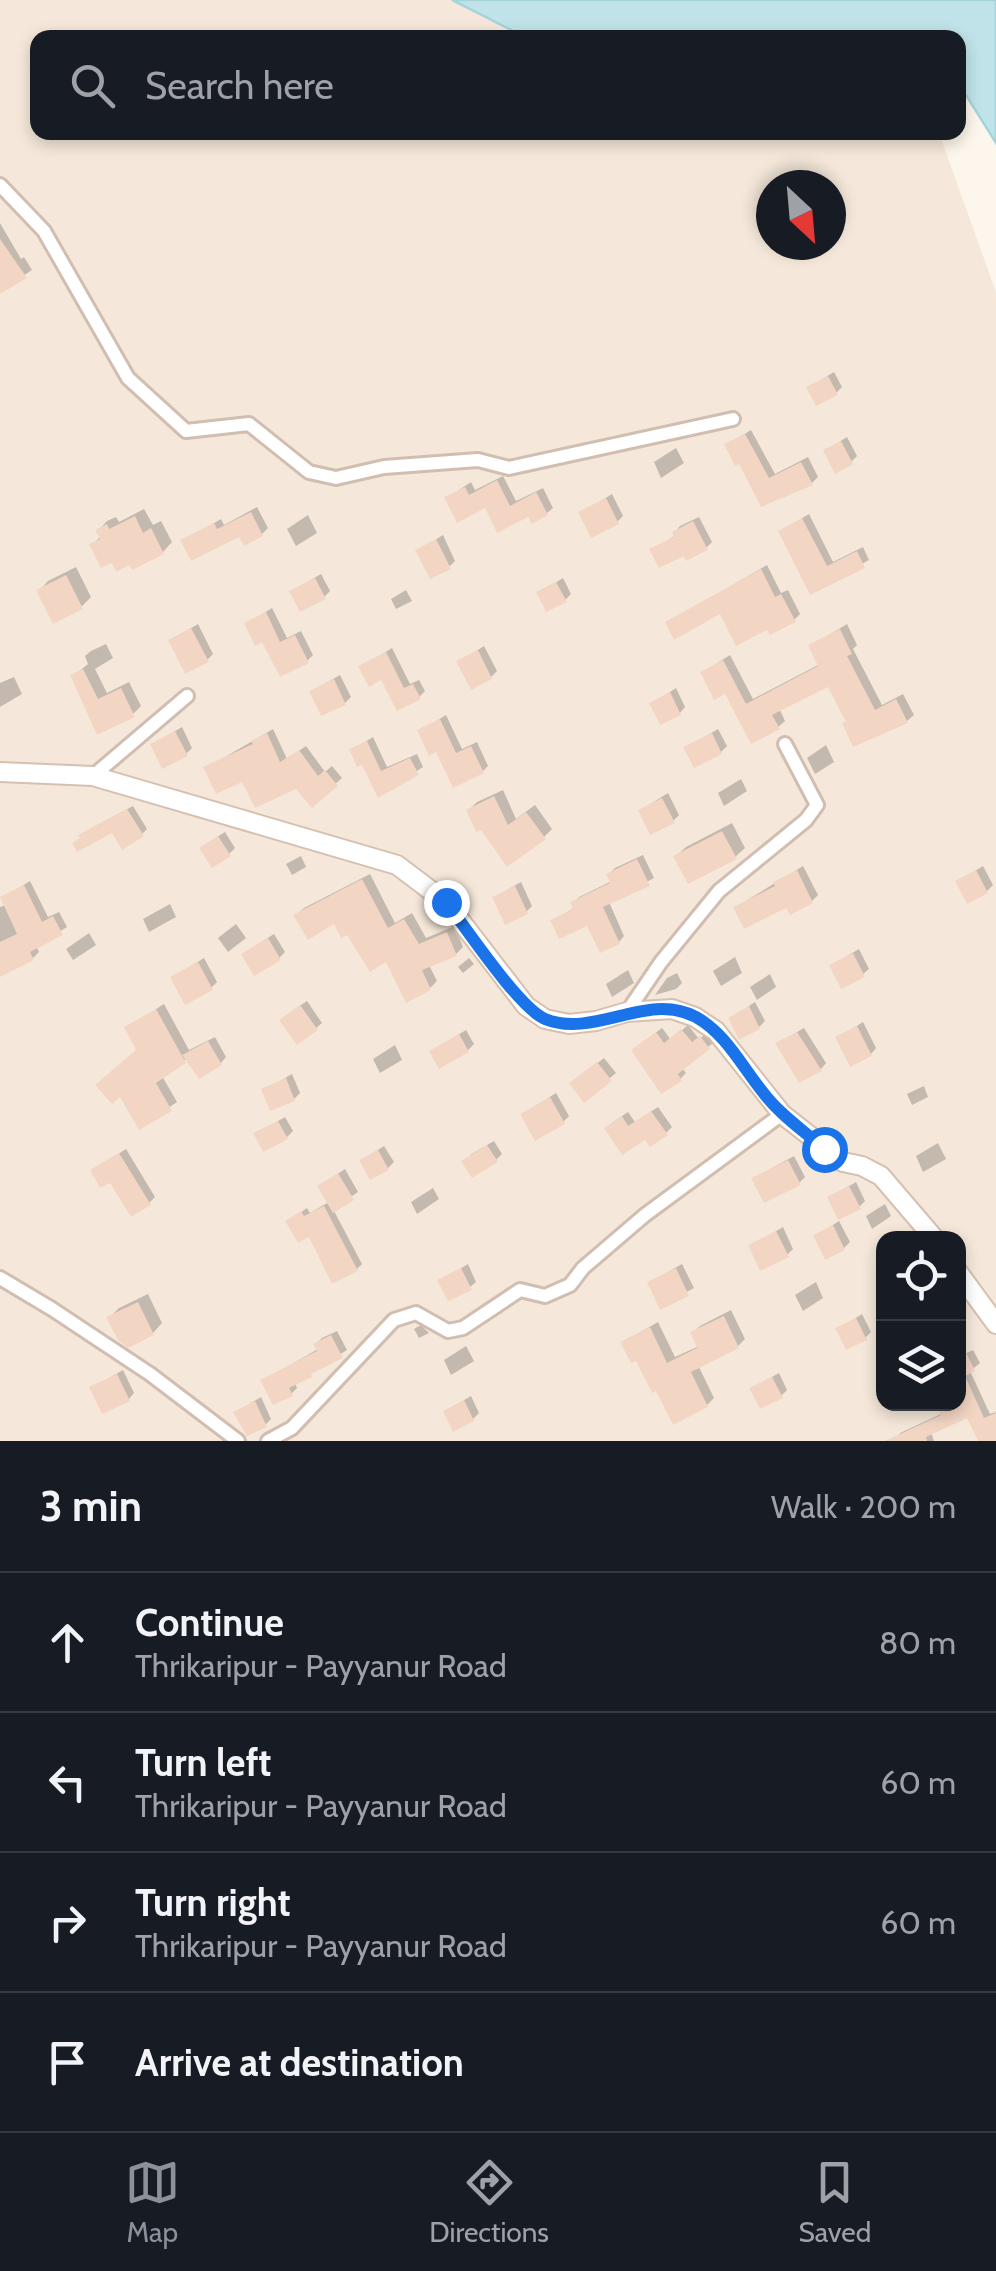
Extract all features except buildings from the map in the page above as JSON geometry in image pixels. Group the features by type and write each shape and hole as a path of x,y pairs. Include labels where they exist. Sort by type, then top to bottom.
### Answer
{"main road":[{"path":"0,772 94,776 397,864 446,902 526,1006 544,1019 582,1022 627,1012 672,1009 694,1016 716,1031 782,1114 843,1162 881,1176 928,1231"},
{"path":"966,1283 996,1324"}],"street":[{"path":"0,185 44,231 128,378 174,422 186,430 249,424 309,472 336,478 384,467 478,460 509,468 732,418"},
{"path":"94,776 187,696"},
{"path":"627,1012 660,962 719,891 806,820 817,806 785,744"},
{"path":"268,1441 292,1428 394,1320 416,1313 448,1331 463,1328 520,1290 545,1296 555,1294 644,1215 782,1114"},
{"path":"0,1278 150,1374 238,1441"}],"shaded area":[{"path":"0,0 642,0 712,30 30,30 30,140 942,140 996,292 996,1441 0,1441"}],"water":[{"path":"452,0 996,0 996,143 966,95 966,30 511,30"}],"route":[{"path":"446,902 526,1006 544,1019 569,1024 627,1012 672,1009 694,1016 716,1031 782,1114 824,1149"}]}
